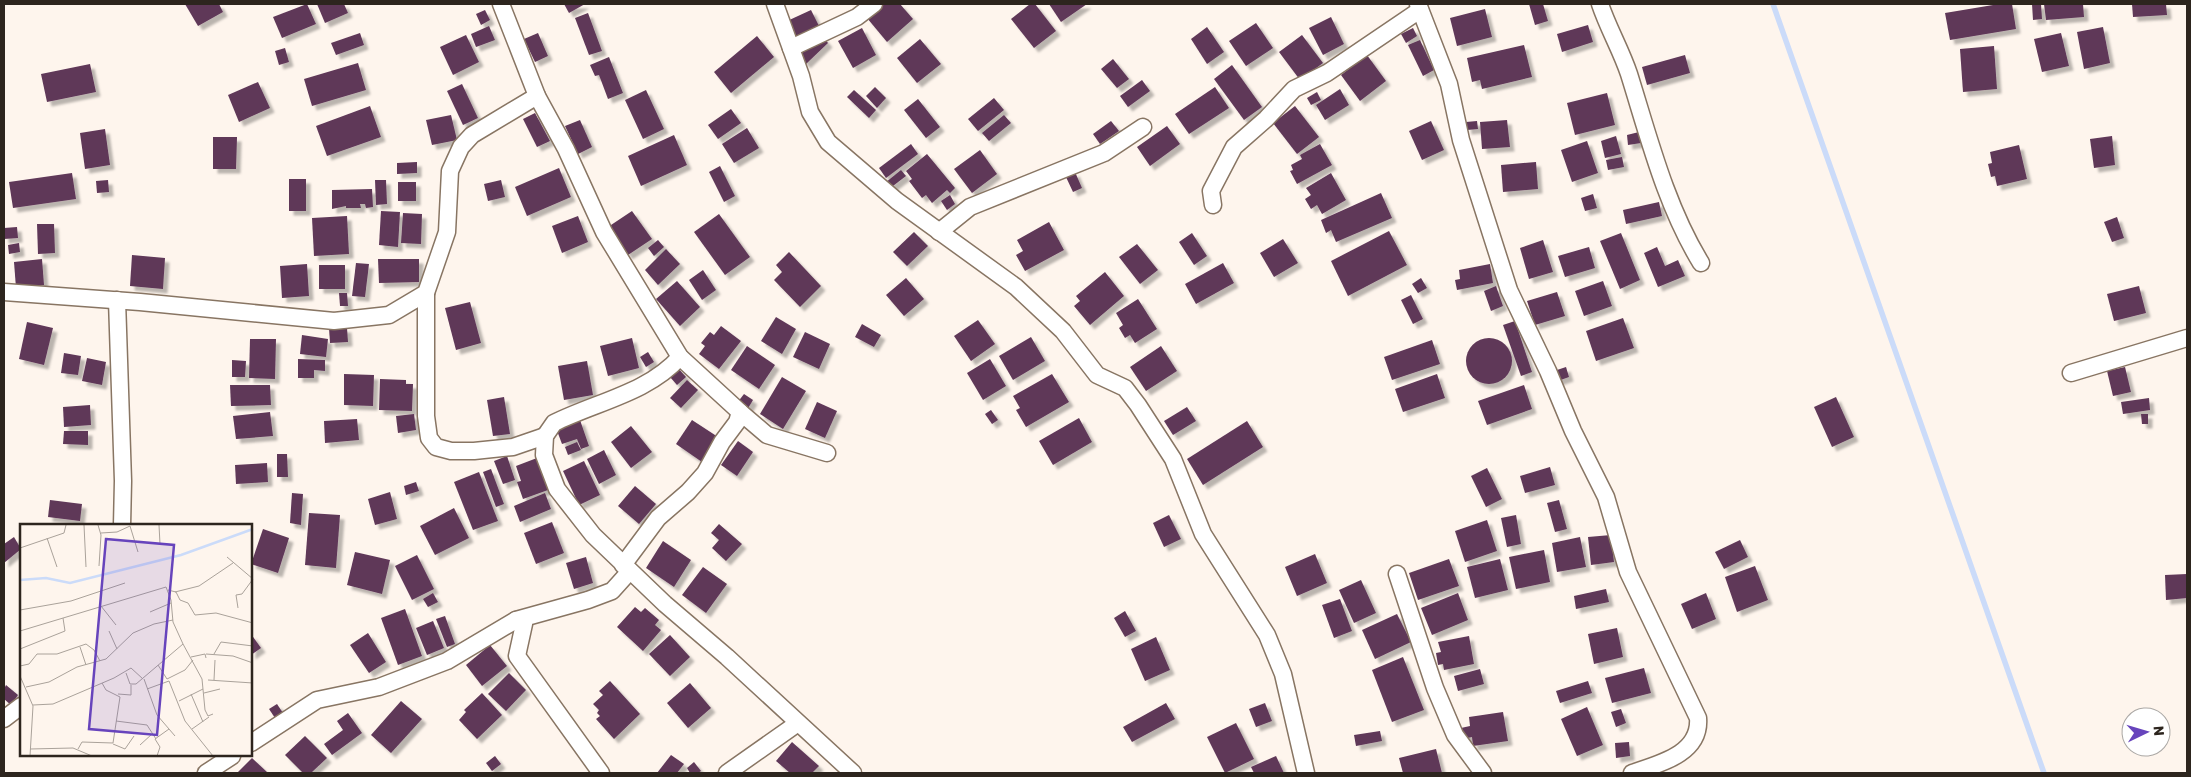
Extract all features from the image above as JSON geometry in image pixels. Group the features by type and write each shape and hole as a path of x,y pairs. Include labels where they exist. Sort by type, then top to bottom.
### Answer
{"street":[{"path":"501,4 537,96 566,150 604,232 680,357 767,435 827,453"},
{"path":"774,4 801,76 810,112 828,142 897,201 1016,287 1063,331 1097,375 1125,388 1138,404 1173,459 1203,534 1267,635 1282,674 1306,773"},
{"path":"791,48 857,17 874,4"},
{"path":"1600,4 1628,73 1652,154 1690,246 1701,263"},
{"path":"1213,205 1211,191 1234,147 1266,119 1294,89 1326,74 1419,7 1450,84 1460,140 1509,290 1548,371 1573,431 1606,497 1628,572 1698,718 1697,732 1693,742 1685,751 1662,768 1632,773"},
{"path":"537,96 472,135 461,147 450,172 447,232 426,293 426,416 429,438 436,447 451,451 513,447 545,436"},
{"path":"939,232 970,207 1104,153 1143,127"},
{"path":"4,292 117,300 334,321 389,315 426,293"},
{"path":"117,300 123,481 122,524"},
{"path":"2071,373 2187,338"},
{"path":"680,357 668,370 641,387 554,423 545,436 544,455 557,489 593,535 627,568 853,773"},
{"path":"252,742 317,700 380,687 447,661 516,620 588,600 612,591 658,518 688,492 705,473 722,442 738,422 740,412"},
{"path":"1397,574 1435,688 1455,735 1483,773"},
{"path":"516,620 524,624 517,656 601,773"},
{"path":"727,773 798,723"},
{"path":"206,773 230,757"}],"building":[{"path":"185,4 219,4 223,12 198,26"},
{"path":"307,4 316,24 282,38 273,17"},
{"path":"317,4 344,4 348,13 325,23"},
{"path":"564,4 585,4 569,13"},
{"path":"884,4 900,4 913,19 887,42 867,18"},
{"path":"1030,4 1035,4 1056,31 1034,48 1011,19"},
{"path":"1049,4 1087,4 1061,22"},
{"path":"1529,4 1543,4 1548,21 1535,25"},
{"path":"1999,4 2012,4 2016,29 1950,40 1945,13"},
{"path":"2032,4 2041,4 2042,19 2033,20"},
{"path":"2044,4 2083,4 2084,17 2046,20"},
{"path":"2132,4 2166,4 2167,15 2133,17"},
{"path":"1485,9 1492,37 1457,46 1450,18"},
{"path":"485,10 490,20 481,25 476,14"},
{"path":"811,10 820,28 794,40 785,22"},
{"path":"588,13 602,51 589,55 575,18"},
{"path":"1331,17 1344,44 1323,55 1309,28"},
{"path":"1256,23 1273,48 1246,66 1229,41"},
{"path":"1588,25 1593,42 1562,52 1557,34"},
{"path":"489,26 495,40 476,47 471,34"},
{"path":"1207,27 1224,52 1207,64 1191,39"},
{"path":"2103,27 2110,63 2084,69 2077,32"},
{"path":"862,28 876,55 853,68 838,41"},
{"path":"1413,28 1417,36 1406,43 1401,34"},
{"path":"360,33 364,45 336,55 331,43"},
{"path":"538,33 548,56 535,62 524,39"},
{"path":"2061,33 2069,66 2042,72 2034,39"},
{"path":"466,35 479,62 453,75 440,47"},
{"path":"821,35 828,43 806,64 799,56"},
{"path":"1302,35 1323,63 1300,80 1279,52"},
{"path":"757,36 774,57 731,93 714,72"},
{"path":"920,39 941,64 917,83 897,58"},
{"path":"1420,40 1434,70 1423,76 1408,45"},
{"path":"1524,45 1532,77 1482,89 1480,80 1472,82 1467,58"},
{"path":"1994,46 1997,89 1963,92 1960,49"},
{"path":"285,48 289,62 279,65 275,51"},
{"path":"1367,55 1386,81 1360,101 1341,75"},
{"path":"1685,55 1690,73 1647,85 1642,67"},
{"path":"609,57 623,93 608,99 599,75 595,76 590,65"},
{"path":"1113,59 1129,79 1117,88 1101,69"},
{"path":"358,63 366,90 312,106 304,79"},
{"path":"90,64 96,92 47,102 41,74"},
{"path":"1232,65 1262,107 1244,120 1214,79"},
{"path":"1142,80 1150,91 1128,107 1120,96"},
{"path":"258,82 270,108 239,122 228,95"},
{"path":"462,84 478,118 463,125 447,91"},
{"path":"875,87 886,98 877,108 866,96"},
{"path":"1215,87 1229,108 1189,134 1175,114"},
{"path":"1340,89 1349,105 1325,120 1316,105"},
{"path":"646,90 664,129 643,139 625,100"},
{"path":"854,90 876,110 869,118 847,97"},
{"path":"1317,92 1321,100 1311,105 1307,98"},
{"path":"1607,93 1615,125 1575,135 1567,103"},
{"path":"994,98 1004,110 978,131 968,119"},
{"path":"918,99 940,127 926,138 904,110"},
{"path":"370,106 381,137 327,156 316,126"},
{"path":"1295,106 1319,137 1297,154 1273,123"},
{"path":"731,109 741,123 718,139 708,125"},
{"path":"535,113 550,141 537,147 523,119"},
{"path":"451,115 457,140 432,145 426,120"},
{"path":"1004,115 1011,123 989,141 982,133"},
{"path":"580,120 592,147 578,154 565,126"},
{"path":"1507,120 1510,147 1482,149 1480,122"},
{"path":"1111,121 1119,131 1100,144 1093,134"},
{"path":"1431,121 1444,150 1422,160 1409,131"},
{"path":"1477,121 1478,129 1467,130 1466,122"},
{"path":"1167,126 1180,144 1150,166 1137,147"},
{"path":"747,128 759,148 734,163 722,144"},
{"path":"105,129 110,165 85,169 80,133"},
{"path":"1639,132 1641,143 1628,145 1627,135"},
{"path":"674,135 687,165 641,186 628,156"},
{"path":"1616,136 1621,154 1605,158 1601,141"},
{"path":"2112,136 2115,165 2094,168 2090,139"},
{"path":"213,137 237,137 236,169 213,169"},
{"path":"1587,141 1598,173 1572,182 1561,150"},
{"path":"911,144 918,154 886,178 879,168"},
{"path":"1320,144 1332,165 1297,184 1290,171 1293,170 1291,165 1302,159 1300,155"},
{"path":"2019,145 2027,179 1997,186 1995,176 1991,177 1988,164 1992,163 1990,152"},
{"path":"980,150 997,174 972,193 954,169"},
{"path":"927,154 955,188 950,193 947,190 932,203 926,195 922,198 909,181 912,179 906,171"},
{"path":"1622,157 1624,167 1608,170 1606,160"},
{"path":"417,162 417,173 397,174 397,163"},
{"path":"1536,162 1538,189 1503,192 1501,165"},
{"path":"720,166 735,196 724,202 709,172"},
{"path":"559,168 571,197 527,216 515,187"},
{"path":"901,170 906,176 889,189 885,183"},
{"path":"1075,172 1082,188 1073,192 1066,177"},
{"path":"72,173 76,199 13,208 9,182"},
{"path":"1331,173 1346,200 1322,214 1317,205 1311,209 1305,199 1311,195 1306,188"},
{"path":"289,179 306,179 306,211 289,211"},
{"path":"108,180 109,192 97,193 96,181"},
{"path":"375,180 386,180 387,204 376,205"},
{"path":"501,180 505,197 488,201 484,184"},
{"path":"398,182 416,182 416,201 398,201"},
{"path":"372,189 373,207 366,208 365,204 360,204 361,208 346,208 346,206 332,209 332,190"},
{"path":"1381,193 1392,218 1336,242 1331,230 1326,233 1321,220"},
{"path":"1593,194 1597,208 1585,211 1581,198"},
{"path":"950,195 955,204 947,210 941,201"},
{"path":"1659,202 1662,216 1626,224 1623,210"},
{"path":"381,211 400,212 398,247 379,245"},
{"path":"632,211 652,239 628,255 608,227"},
{"path":"403,213 422,214 421,244 401,243"},
{"path":"719,214 750,257 725,275 694,232"},
{"path":"347,216 349,254 314,256 312,218"},
{"path":"578,216 588,242 562,253 552,226"},
{"path":"2117,217 2124,238 2112,242 2104,222"},
{"path":"1049,222 1064,250 1025,271 1016,255 1023,251 1017,240"},
{"path":"37,224 54,224 55,253 38,254"},
{"path":"17,227 18,238 4,239 4,228"},
{"path":"1389,231 1407,265 1348,296 1331,261"},
{"path":"914,232 928,246 907,266 893,252"},
{"path":"1192,233 1207,256 1194,265 1179,242"},
{"path":"1621,233 1640,280 1620,289 1600,241"},
{"path":"1283,239 1298,263 1274,277 1260,253"},
{"path":"658,240 664,247 654,256 648,248"},
{"path":"1543,240 1553,272 1529,279 1520,248"},
{"path":"19,243 20,252 9,254 8,245"},
{"path":"1137,244 1158,270 1140,284 1119,257"},
{"path":"1589,247 1595,268 1565,277 1558,256"},
{"path":"1657,247 1665,266 1678,260 1685,276 1658,287 1644,253"},
{"path":"666,249 680,264 658,285 645,270"},
{"path":"789,252 821,286 800,307 774,280 782,272 776,265"},
{"path":"132,255 165,258 163,289 130,286"},
{"path":"42,259 44,285 16,288 14,262"},
{"path":"378,259 419,259 419,282 379,283"},
{"path":"356,263 369,264 365,297 352,296"},
{"path":"1223,263 1234,283 1196,304 1185,284"},
{"path":"307,264 309,296 282,298 280,266"},
{"path":"1490,264 1493,283 1457,290 1455,280 1460,279 1459,270"},
{"path":"319,265 345,265 345,289 319,289"},
{"path":"703,270 716,290 702,300 689,280"},
{"path":"1105,272 1124,296 1090,325 1074,306 1080,301 1076,296"},
{"path":"906,278 924,299 904,316 886,295"},
{"path":"1421,278 1427,288 1418,293 1412,284"},
{"path":"677,281 700,307 680,326 656,299"},
{"path":"1603,281 1612,306 1584,316 1575,291"},
{"path":"1496,286 1503,306 1491,311 1484,291"},
{"path":"2139,286 2146,313 2114,321 2107,294"},
{"path":"1557,292 1565,316 1535,325 1527,301"},
{"path":"339,293 347,293 348,306 340,306"},
{"path":"1411,295 1423,319 1413,324 1401,300"},
{"path":"1138,299 1157,329 1135,343 1130,335 1125,338 1119,328 1123,325 1116,313"},
{"path":"470,302 481,343 456,350 445,308"},
{"path":"776,317 796,329 782,354 761,341"},
{"path":"1623,318 1634,348 1596,361 1586,331"},
{"path":"978,320 995,344 971,361 954,336"},
{"path":"1515,321 1532,372 1521,376 1503,325"},
{"path":"27,322 53,328 44,365 19,359"},
{"path":"862,324 881,335 874,347 855,337"},
{"path":"721,326 741,341 719,369 699,354 705,346 701,343 710,332 714,335"},
{"path":"329,328 347,328 348,342 330,343"},
{"path":"805,332 830,344 819,369 793,357"},
{"path":"302,335 328,339 326,357 300,354"},
{"path":"1031,337 1045,361 1013,380 999,356"},
{"path":"632,338 639,368 608,376 600,346"},
{"path":"1484,338 1494,338 1508,348 1512,361 1508,374 1502,380 1494,384 1484,384 1470,374 1466,366 1466,356 1476,342"},
{"path":"250,339 276,339 275,379 249,378"},
{"path":"1432,340 1440,364 1392,380 1384,357"},
{"path":"747,346 775,365 759,389 731,370"},
{"path":"1161,346 1177,371 1146,391 1130,367"},
{"path":"648,352 654,362 646,367 640,357"},
{"path":"64,353 81,356 78,375 61,373"},
{"path":"87,358 106,362 102,385 82,381"},
{"path":"298,359 325,360 325,371 314,370 314,378 298,378"},
{"path":"990,359 1006,386 983,400 967,373"},
{"path":"232,360 246,361 245,377 232,377"},
{"path":"587,361 593,395 564,400 558,366"},
{"path":"1566,367 1569,377 1555,382 1551,372"},
{"path":"2125,367 2131,392 2113,396 2107,371"},
{"path":"678,368 686,377 677,385 670,377"},
{"path":"344,374 374,375 373,406 344,405"},
{"path":"1052,374 1069,402 1026,427 1016,410 1020,408 1013,396"},
{"path":"1437,374 1445,398 1403,412 1395,389"},
{"path":"782,377 806,391 783,429 760,414"},
{"path":"380,379 406,380 406,384 413,384 412,411 379,410"},
{"path":"687,380 698,390 681,408 670,398"},
{"path":"230,385 270,385 271,405 231,406"},
{"path":"1524,385 1532,409 1487,425 1478,401"},
{"path":"744,394 753,400 747,410 737,403"},
{"path":"504,397 510,434 493,436 487,400"},
{"path":"1836,397 1854,437 1832,447 1814,407"},
{"path":"2149,398 2150,410 2123,414 2121,402"},
{"path":"817,402 837,411 825,438 805,429"},
{"path":"90,405 91,425 64,427 63,407"},
{"path":"1187,407 1196,421 1173,435 1164,421"},
{"path":"991,410 998,420 992,424 985,414"},
{"path":"270,412 273,436 236,439 233,416"},
{"path":"414,414 416,430 398,433 396,416"},
{"path":"2141,414 2148,414 2148,424 2142,424"},
{"path":"1079,418 1092,442 1053,465 1039,441"},
{"path":"357,419 359,440 325,443 324,421"},
{"path":"580,420 589,446 581,449 577,439 562,444 556,428"},
{"path":"692,420 718,437 702,462 676,444"},
{"path":"1247,421 1263,447 1203,485 1187,459"},
{"path":"631,426 652,452 631,468 611,442"},
{"path":"64,431 88,431 88,445 63,444"},
{"path":"738,441 753,452 737,476 721,465"},
{"path":"577,442 581,450 568,455 565,447"},
{"path":"604,450 616,475 599,484 587,459"},
{"path":"277,454 287,454 288,477 277,477"},
{"path":"507,456 515,480 503,484 494,461"},
{"path":"537,458 548,490 523,499 517,482 521,481 516,466"},
{"path":"584,461 600,495 579,505 563,471"},
{"path":"267,463 268,482 236,484 235,465"},
{"path":"1550,467 1555,485 1525,493 1520,476"},
{"path":"1487,468 1502,499 1486,507 1471,476"},
{"path":"491,469 504,504 496,507 483,472"},
{"path":"479,472 498,521 473,530 454,482"},
{"path":"416,482 419,491 406,495 404,486"},
{"path":"635,486 656,504 639,524 618,506"},
{"path":"390,492 397,519 375,525 368,499"},
{"path":"292,493 303,494 301,525 290,523"},
{"path":"545,493 551,509 520,522 514,506"},
{"path":"50,500 82,504 80,521 48,517"},
{"path":"1559,500 1567,529 1555,532 1547,503"},
{"path":"454,508 469,538 435,555 420,526"},
{"path":"309,513 340,515 336,568 305,565"},
{"path":"1169,515 1181,539 1164,547 1153,523"},
{"path":"1516,515 1521,544 1507,547 1501,518"},
{"path":"1487,520 1497,551 1465,562 1455,531"},
{"path":"552,522 564,553 536,564 524,533"},
{"path":"719,524 742,544 726,561 712,548 719,540 711,533"},
{"path":"263,529 289,538 278,573 252,564"},
{"path":"1611,535 1614,562 1591,565 1588,537"},
{"path":"14,537 20,550 4,563 4,544"},
{"path":"1580,537 1586,567 1557,572 1552,543"},
{"path":"1740,540 1748,557 1724,569 1715,552"},
{"path":"663,541 691,560 674,587 646,568"},
{"path":"1544,550 1550,582 1516,589 1509,557"},
{"path":"355,552 390,560 382,594 347,585"},
{"path":"1315,554 1327,583 1297,596 1285,567"},
{"path":"417,555 434,589 412,600 395,566"},
{"path":"586,557 593,583 574,589 566,563"},
{"path":"1449,559 1459,586 1418,600 1409,573"},
{"path":"1500,559 1508,590 1475,598 1467,567"},
{"path":"1755,566 1768,600 1737,612 1725,577"},
{"path":"703,567 727,584 706,613 682,595"},
{"path":"2187,574 2187,598 2166,600 2165,575"},
{"path":"1361,580 1376,613 1354,623 1339,590"},
{"path":"1606,589 1609,602 1576,609 1574,596"},
{"path":"433,593 438,602 428,607 423,599"},
{"path":"1458,593 1468,620 1432,635 1421,608"},
{"path":"1706,593 1716,619 1692,629 1681,604"},
{"path":"1340,599 1352,631 1334,638 1322,605"},
{"path":"635,607 641,612 645,608 659,620 655,625 661,630 643,651 617,627"},
{"path":"405,609 422,656 398,665 381,618"},
{"path":"1125,611 1136,631 1125,637 1114,618"},
{"path":"1397,614 1411,642 1375,659 1362,630"},
{"path":"445,616 455,644 447,647 436,619"},
{"path":"433,621 444,648 427,655 416,628"},
{"path":"1617,628 1623,657 1594,664 1588,634"},
{"path":"368,633 386,662 369,673 350,645"},
{"path":"252,635 261,648 252,654"},
{"path":"670,635 690,657 670,676 649,654"},
{"path":"1469,636 1474,664 1444,670 1443,664 1438,665 1436,653 1441,652 1438,642"},
{"path":"1156,637 1170,670 1145,681 1131,649"},
{"path":"490,645 507,666 482,686 466,665"},
{"path":"1403,657 1424,710 1392,722 1372,670"},
{"path":"1644,668 1651,693 1612,703 1605,678"},
{"path":"1480,669 1484,684 1458,691 1454,676"},
{"path":"509,673 526,690 506,711 488,694"},
{"path":"610,681 640,714 614,739 596,719 600,716 597,713 599,710 593,704 603,695 599,691"},
{"path":"1588,681 1592,693 1560,703 1556,691"},
{"path":"690,683 711,708 688,728 667,703"},
{"path":"6,685 18,695 11,705 4,699"},
{"path":"482,693 502,715 477,739 459,720 466,712 464,710"},
{"path":"401,701 422,719 391,753 371,735"},
{"path":"1166,703 1175,719 1132,742 1123,727"},
{"path":"1265,703 1272,721 1256,727 1249,709"},
{"path":"277,704 285,716 277,721 269,709"},
{"path":"1587,707 1603,745 1577,756 1561,719"},
{"path":"1621,709 1626,723 1616,727 1611,712"},
{"path":"1503,712 1508,741 1473,746 1472,737 1463,739 1461,728 1470,726 1469,717"},
{"path":"348,713 362,733 332,755 324,744 343,730 337,721"},
{"path":"1236,723 1254,759 1225,773 1207,737"},
{"path":"1380,731 1382,741 1356,746 1354,735"},
{"path":"305,736 327,758 311,773 303,773 285,755"},
{"path":"792,742 819,766 812,773 790,773 776,761"},
{"path":"1629,742 1630,756 1616,758 1615,743"},
{"path":"1436,749 1442,773 1403,773 1399,758"},
{"path":"671,755 684,764 677,773 657,773"},
{"path":"495,756 501,764 492,771 486,763"},
{"path":"1276,756 1284,773 1254,773 1251,767"},
{"path":"252,758 268,773 237,773"},
{"path":"694,762 701,771 690,773 687,768"}],"waterway":[{"path":"1773,4 2044,773"}]}
